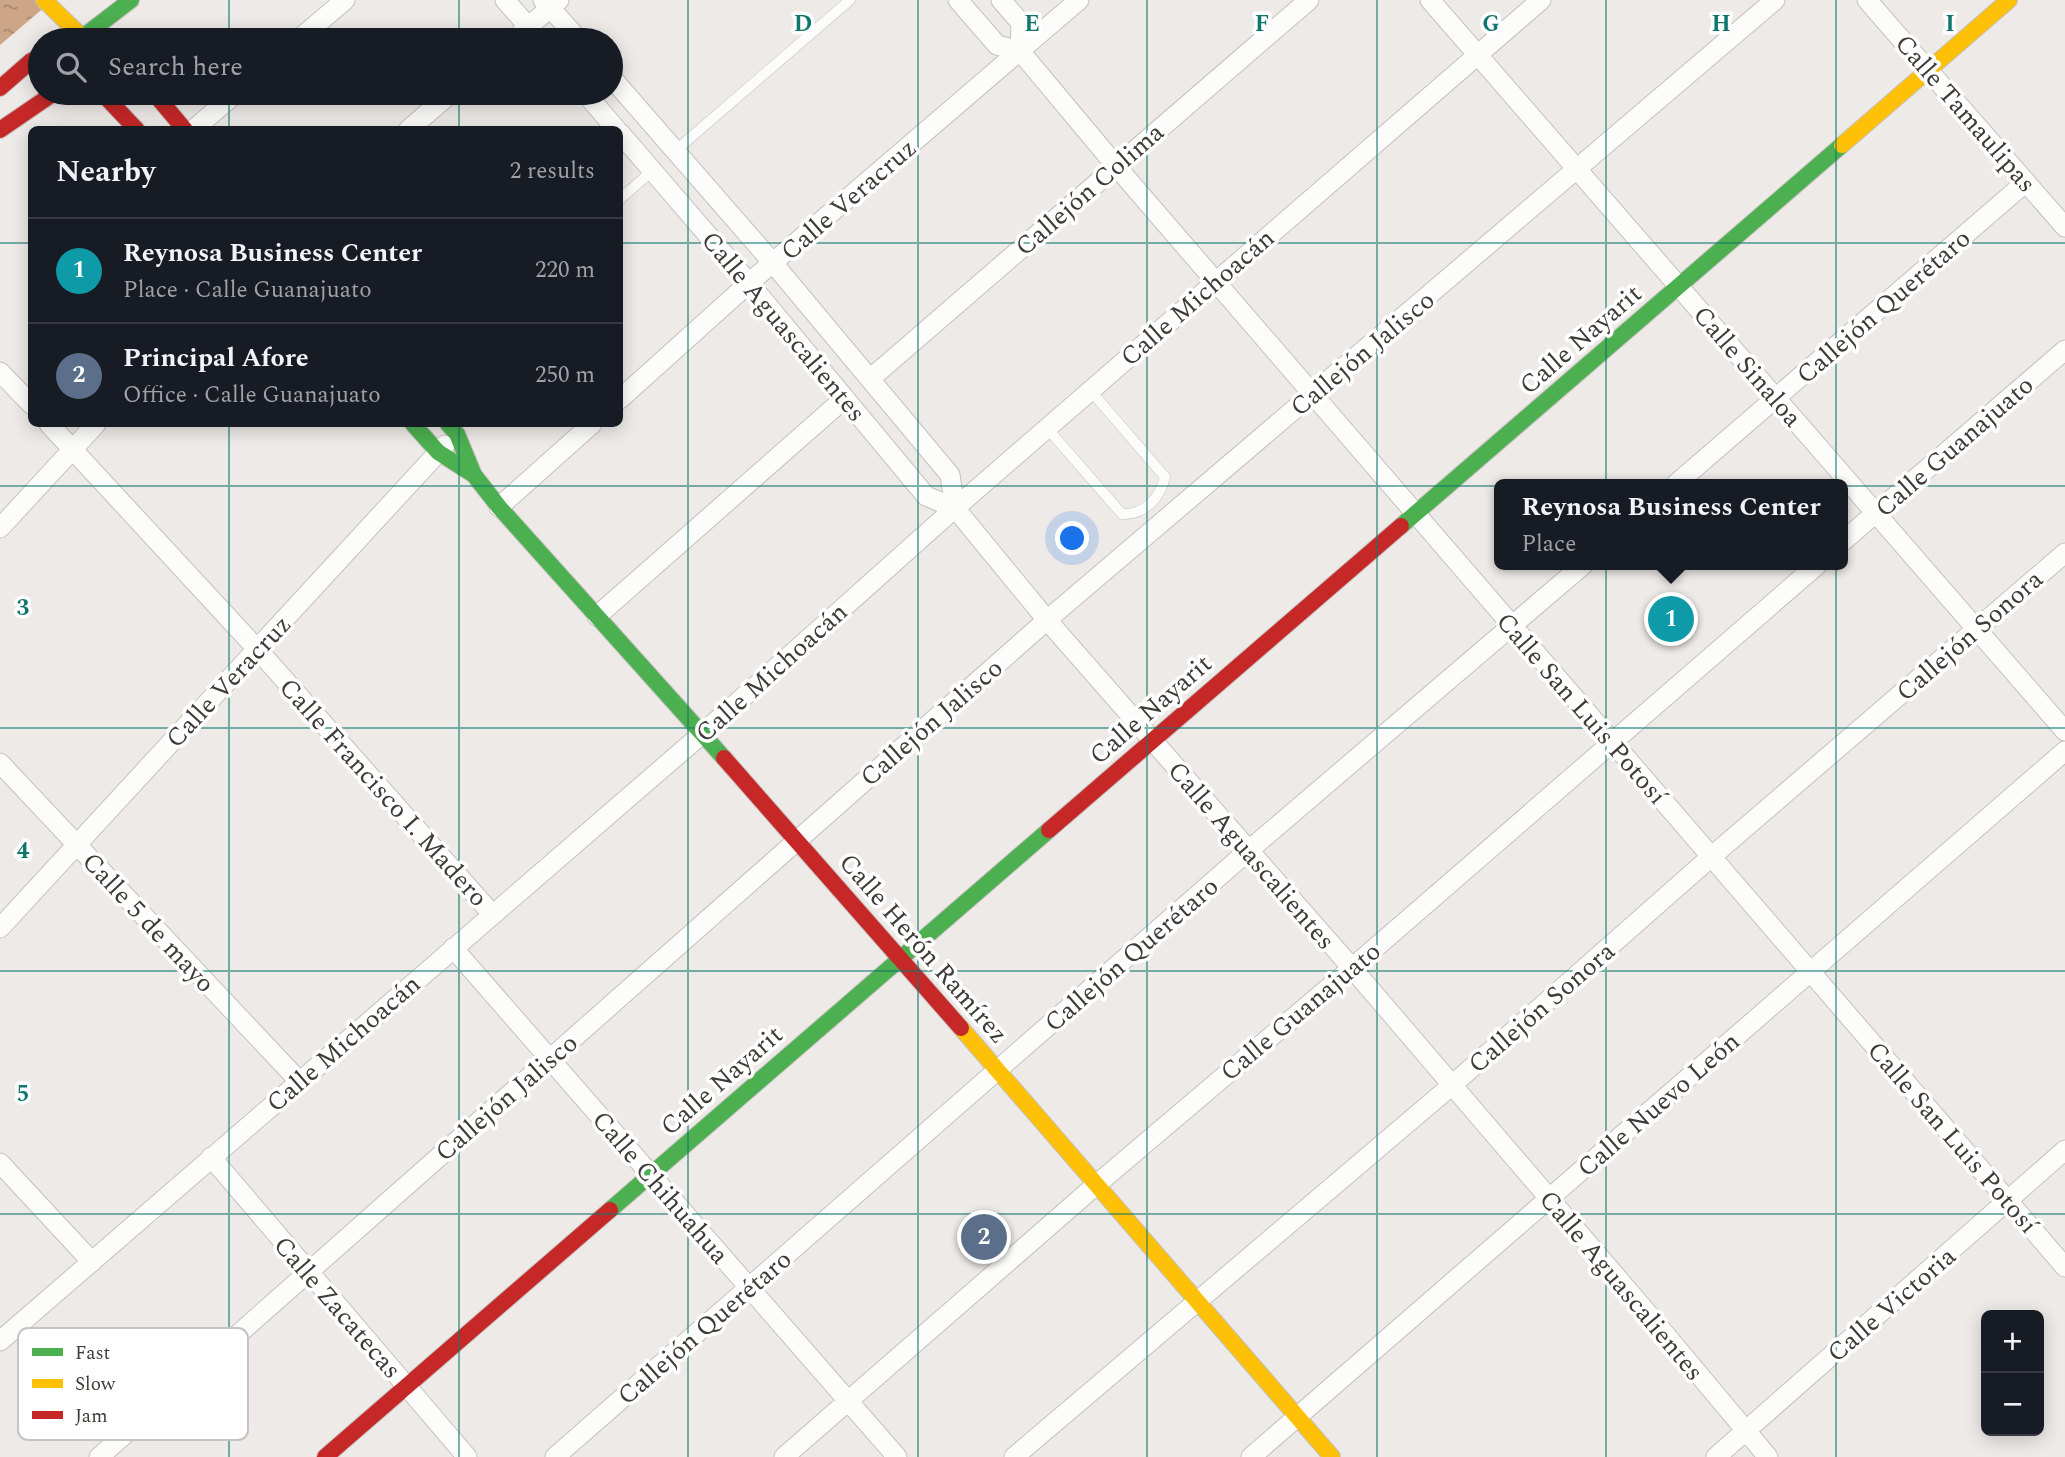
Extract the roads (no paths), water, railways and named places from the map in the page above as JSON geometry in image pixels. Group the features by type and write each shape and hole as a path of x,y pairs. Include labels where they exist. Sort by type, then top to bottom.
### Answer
{"street":[{"path":"97,28 131,0"},
{"path":"312,28 345,0"},
{"path":"505,0 529,28"},
{"name":"Calle San Luis Potosí","path":"958,0 997,45 1020,51 1214,281 2065,1268"},
{"path":"1001,0 1021,23 1020,51"},
{"name":"Calle Veracruz","path":"623,396 749,283 1079,0"},
{"name":"Callejón Colima","path":"870,379 1309,0"},
{"name":"Calle Sinaloa","path":"1430,0 1846,479"},
{"name":"Calle Michoacán","path":"0,1341 703,733 1214,281 1541,0"},
{"name":"Callejón Jalisco","path":"244,1328 1047,620 1578,170 1774,0"},
{"name":"Calle Tamaulipas","path":"1867,0 2065,227"},
{"name":"Calle Nayarit","path":"325,1457 2009,0"},
{"path":"537,28 551,3 570,28"},
{"path":"49,6 71,28"},
{"path":"0,88 28,64"},
{"name":"Calle Aguascalientes","path":"623,91 773,263 950,475 955,508"},
{"path":"0,130 36,105"},
{"path":"113,105 133,126"},
{"path":"164,105 182,126"},
{"path":"198,126 222,105"},
{"path":"413,126 437,105"},
{"name":"Calle Aguascalientes","path":"595,105 614,126"},
{"name":"Calle Aguascalientes","path":"623,137 926,496 955,508 1047,620 1352,968 1768,1457"},
{"name":"Callejón Querétaro","path":"1682,479 2026,182"},
{"name":"Calle Guanajuato","path":"1848,538 2065,350"},
{"path":"0,372 28,401"},
{"path":"597,616 845,398"},
{"name":"Calle Francisco I. Madero","path":"52,427 258,650 492,914"},
{"path":"0,528 93,427"},
{"name":"Calle Herón Ramírez","path":"416,427 438,452 474,475"},
{"path":"499,507 589,427"},
{"name":"Calle Veracruz","path":"0,928 438,452 453,429"},
{"name":"Calle Herón Ramírez","path":"453,429 474,475 499,507 797,839 1332,1457"},
{"name":"Calle Sinaloa","path":"1848,481 2065,731"},
{"name":"Callejón Sonora","path":"1014,1457 1451,1086 1711,857 2065,553"},
{"name":"Callejón Querétaro","path":"555,1457 1248,851 1577,570"},
{"name":"Calle Guanajuato","path":"783,1457 1811,570"},
{"name":"Calle Nuevo León","path":"1251,1457 2065,751"},
{"name":"Calle 5 de mayo","path":"0,763 299,1081"},
{"name":"Calle Chihuahua","path":"453,948 897,1457"},
{"name":"Calle Victoria","path":"1716,1457 2065,1150"},
{"name":"Calle Zacatecas","path":"211,1157 467,1457"},
{"path":"0,1163 92,1262"},
{"name":"Callejón Jalisco","path":"99,1457 118,1440"}],"lane":[{"path":"675,151 850,0"},
{"path":"623,196 652,171"},
{"path":"1047,428 1122,514 1134,515 1151,504 1162,490 1165,477 1090,390"}],"water":[{"path":"0,0 53,0 0,45"}],"place":[{"name":"Reynosa Business Center","path":"1671,619"},
{"name":"Principal Afore","path":"984,1237"}]}
